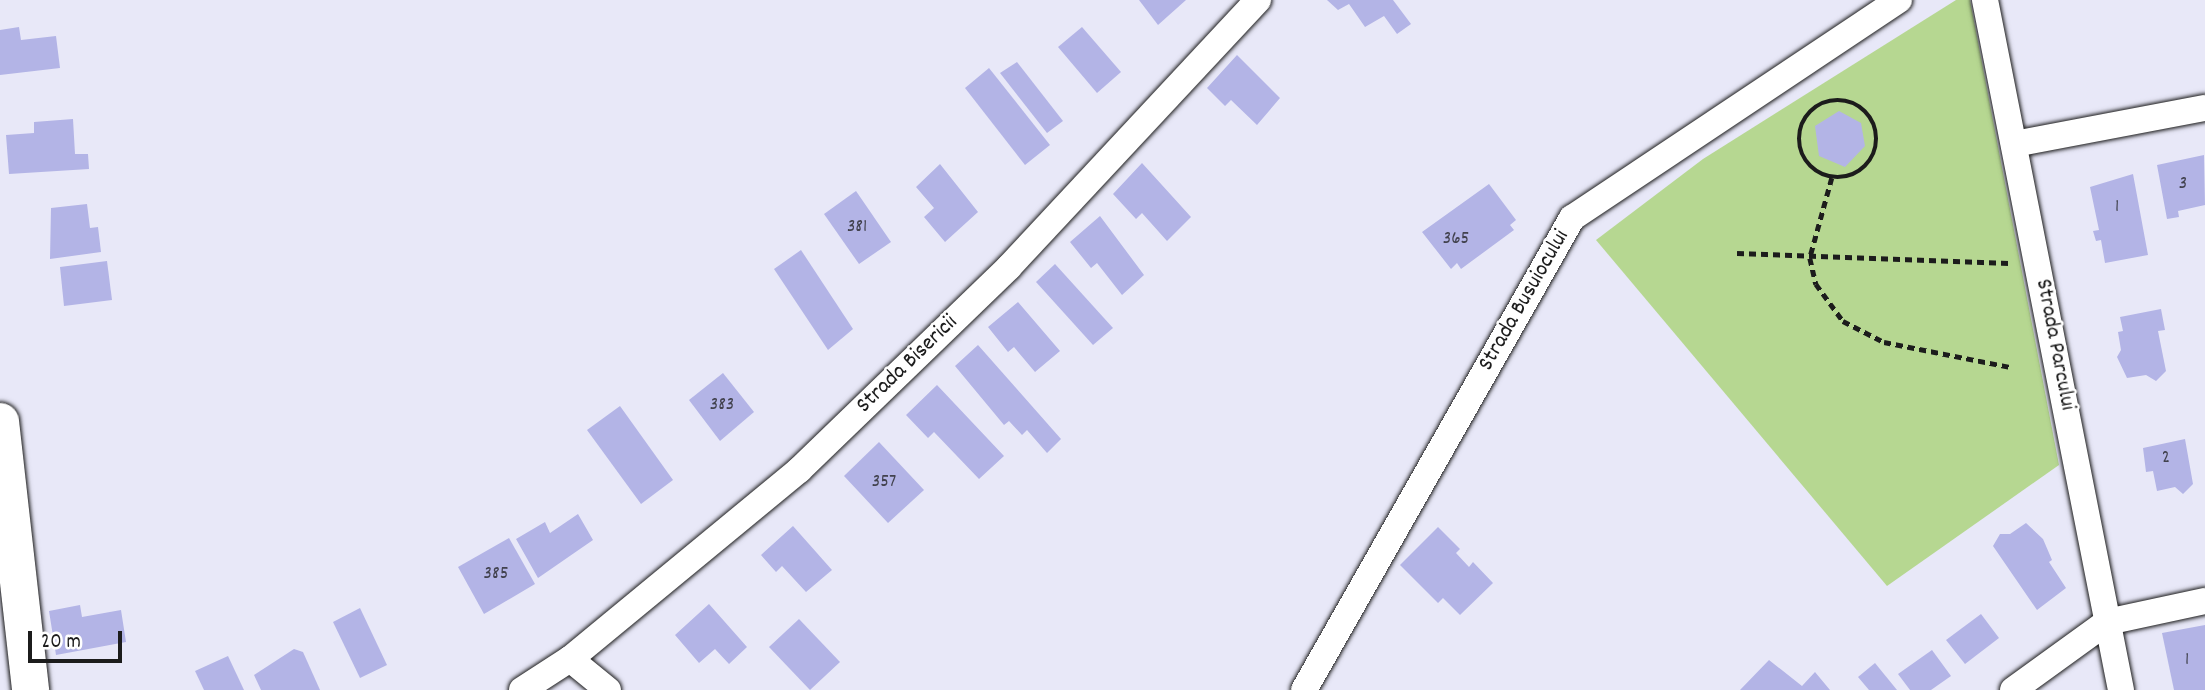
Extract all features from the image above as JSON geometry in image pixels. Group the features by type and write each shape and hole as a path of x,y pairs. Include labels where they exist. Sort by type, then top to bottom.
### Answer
{"street":[{"name":"Strada Bisericii","path":"522,690 570,659 809,460 1009,267 1258,0"},
{"name":"Strada Busuiocului","path":"1304,690 1572,218 1899,0"},
{"name":"Strada Parcului","path":"1985,0 2120,690"},
{"path":"2014,144 2205,108"},
{"path":"1,440 30,690"},
{"path":"2013,690 2107,622 2205,601"},
{"path":"570,659 608,690"}],"path":[{"path":"1837,100 1862,107 1871,117 1878,141 1868,166 1845,178 1832,178 1809,166 1799,143 1805,118 1813,108 1837,100"},
{"path":"1832,178 1810,258 1816,284 1843,321 1884,342 2010,367"},
{"path":"1737,253 1810,258 2038,264"}],"green space":[{"path":"1956,0 1970,0 2059,465 1887,586 1596,240 1703,159"}],"building":[{"path":"1139,0 1186,0 1158,25"},
{"path":"1327,0 1393,0 1411,24 1397,34 1384,16 1365,27 1349,4 1338,10"},
{"path":"19,27 21,40 56,36 60,68 0,75 0,30"},
{"path":"1082,27 1121,72 1097,93 1058,47"},
{"path":"1237,55 1280,98 1257,125 1231,100 1225,106 1207,88"},
{"path":"1017,62 1063,121 1047,133 1000,73"},
{"path":"989,68 1050,145 1025,165 965,88"},
{"path":"1839,111 1861,123 1865,146 1845,167 1819,156 1815,126"},
{"path":"73,119 75,154 88,154 89,169 9,174 6,135 34,133 34,122"},
{"path":"2204,155 2205,205 2178,211 2179,217 2167,219 2157,165"},
{"path":"1142,163 1191,217 1167,241 1142,213 1136,219 1113,194"},
{"path":"940,164 978,212 945,242 924,217 934,208 916,187"},
{"path":"2133,174 2148,255 2105,263 2101,240 2096,241 2093,231 2099,230 2090,187"},
{"path":"1489,184 1516,220 1510,225 1514,230 1461,269 1457,263 1451,269 1422,232"},
{"path":"856,191 891,242 859,264 824,214"},
{"path":"87,204 90,228 98,227 101,252 50,259 51,208"},
{"path":"1100,216 1144,275 1122,295 1097,263 1091,268 1070,242"},
{"path":"801,250 853,329 828,350 774,269"},
{"path":"107,261 112,300 64,306 60,267"},
{"path":"1055,264 1113,328 1093,345 1036,282"},
{"path":"1018,302 1060,351 1035,372 1014,347 1008,352 988,327"},
{"path":"2161,309 2165,330 2158,331 2166,371 2156,381 2146,375 2127,378 2117,357 2121,350 2118,332 2123,331 2120,317"},
{"path":"978,345 1061,439 1047,453 1027,430 1022,435 1009,421 1004,425 955,366"},
{"path":"723,373 754,412 720,441 689,400"},
{"path":"937,385 1004,456 979,479 934,432 928,438 906,415"},
{"path":"620,406 673,480 641,504 587,430"},
{"path":"2185,439 2193,484 2183,494 2175,487 2157,491 2153,471 2146,472 2143,448"},
{"path":"879,442 924,490 888,523 844,476"},
{"path":"578,514 593,540 538,578 516,539 545,522 550,533"},
{"path":"2026,523 2043,539 2052,560 2049,562 2066,588 2037,610 1993,546 2000,534 2010,534"},
{"path":"793,526 832,570 806,592 782,566 776,572 761,555"},
{"path":"1438,527 1460,549 1456,553 1469,567 1473,562 1493,583 1460,615 1443,598 1438,603 1400,565"},
{"path":"509,538 535,584 484,614 458,567"},
{"path":"709,604 747,647 729,664 715,649 699,663 675,635"},
{"path":"80,605 82,617 121,610 126,642 56,655 49,611"},
{"path":"360,608 387,665 360,678 333,622"},
{"path":"1981,614 1999,638 1965,664 1946,640"},
{"path":"799,619 840,662 810,690 769,647"},
{"path":"2205,625 2205,690 2174,690 2162,633"},
{"path":"294,649 303,652 320,690 261,690 254,675"},
{"path":"1932,650 1951,676 1931,690 1910,690 1898,674"},
{"path":"228,656 244,690 204,690 195,671"},
{"path":"1769,660 1802,686 1815,672 1830,690 1740,690"},
{"path":"1875,663 1897,690 1869,690 1858,677"}]}
